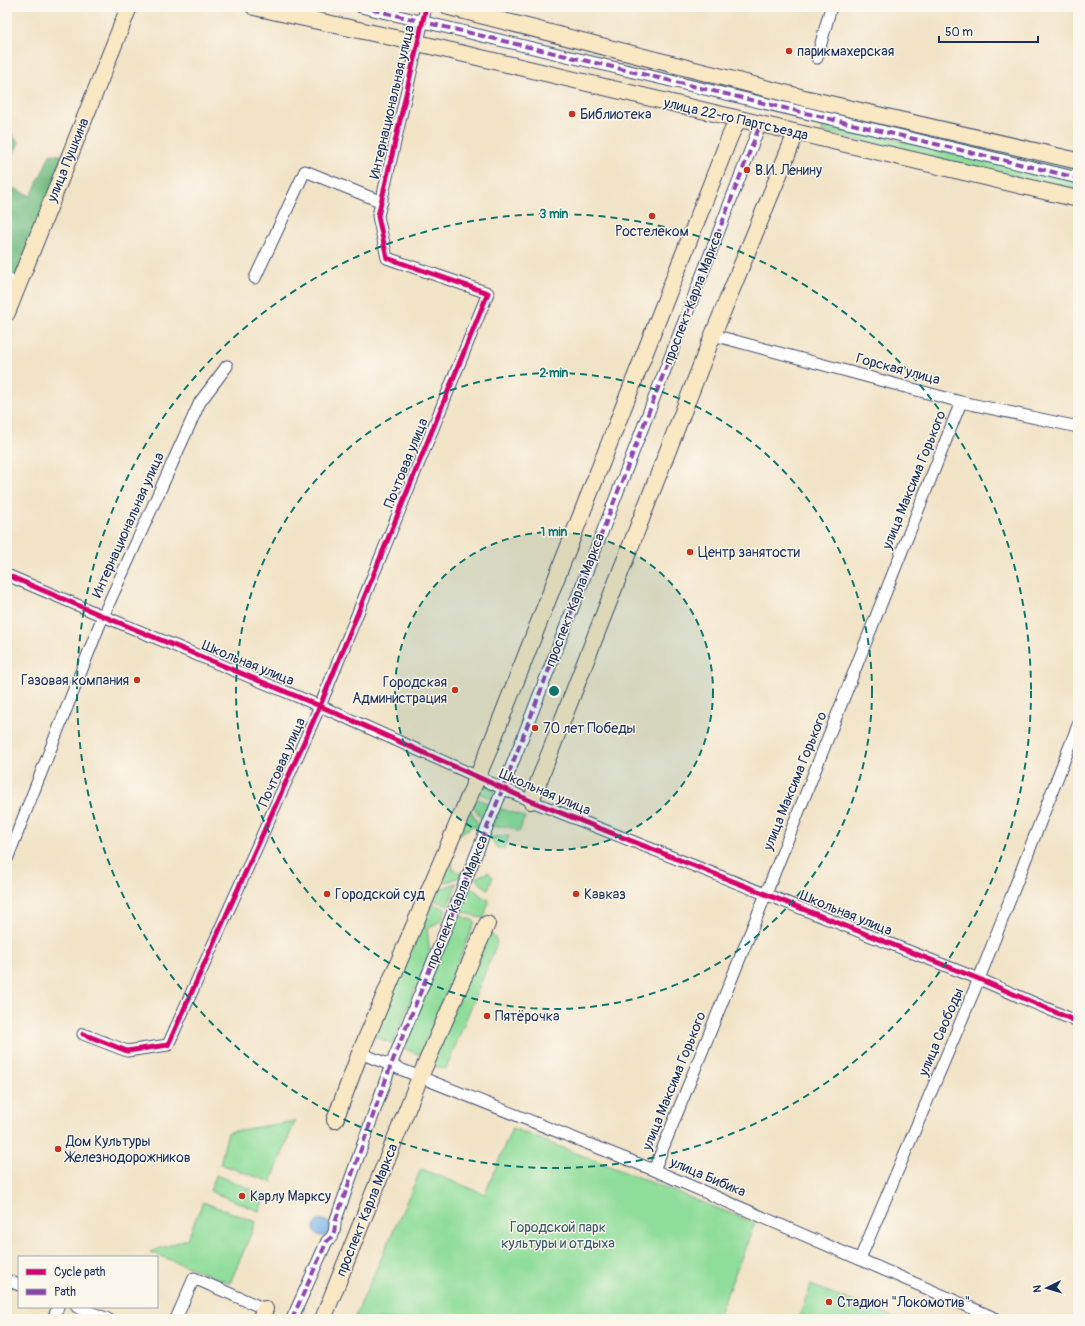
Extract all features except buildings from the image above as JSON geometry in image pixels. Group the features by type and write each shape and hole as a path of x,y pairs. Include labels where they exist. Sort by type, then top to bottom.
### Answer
{"street":[{"name":"улица Пушкина","path":"7,313 13,281 129,7"},
{"name":"улица 22-го Партсъезда","path":"254,7 418,43 1078,199"},
{"path":"361,7 1078,178"},
{"name":"Интернациональная улица","path":"255,278 305,171 382,202 426,7"},
{"path":"449,7 804,98 1078,161"},
{"path":"817,58 831,7"},
{"name":"проспект Карла Маркса","path":"335,1120 360,1053 478,776 738,119"},
{"name":"проспект Карла Маркса","path":"292,1319 327,1241 332,1237 334,1232 335,1222 391,1066 503,788 760,125"},
{"path":"531,801 713,335 796,133"},
{"name":"Почтовая улица","path":"83,1034 127,1051 168,1044 320,706 488,293 387,258 378,216 382,202"},
{"name":"Горская улица","path":"713,335 962,402 1078,427"},
{"name":"Интернациональная улица","path":"7,859 103,616 200,402 227,366"},
{"name":"улица Максима Горького","path":"654,1170 766,894 962,402"},
{"name":"Школьная улица","path":"7,575 320,706 531,801 979,979 1078,1022"},
{"name":"улица Свободы","path":"860,1259 979,979 1078,725"},
{"name":"проспект Карла Маркса","path":"323,1319 420,1077 487,924"},
{"name":"улица Бибика","path":"360,1053 654,1170 997,1319"},
{"path":"176,1319 194,1278 262,1314"},
{"path":"7,1280 18,1285"},
{"path":"53,1319 58,1308"},
{"path":"80,1308 108,1319"}],"green space":[{"path":"833,108 1078,165 1078,173 843,116"},
{"path":"823,123 1078,182 1078,192 822,132"},
{"path":"7,126 15,139 19,142 7,169"},
{"path":"50,155 65,156 17,281 7,277 7,185 31,196"},
{"path":"484,785 495,789 492,799 473,790"},
{"path":"473,796 490,805 483,821 472,803"},
{"path":"468,805 481,830 473,826 458,835"},
{"path":"499,808 525,817 519,832 507,826 492,827"},
{"path":"509,836 505,848 497,848 491,838"},
{"path":"451,857 453,869 461,873 461,877 433,886"},
{"path":"488,872 493,877 488,889 475,878"},
{"path":"457,883 448,906 428,897 429,893"},
{"path":"468,885 484,898 489,900 484,918 477,917 458,909"},
{"path":"428,902 446,909 441,921 427,929 430,952 393,1044 374,1036"},
{"path":"456,914 475,921 420,1055 404,1048"},
{"path":"487,934 494,937 497,943 446,1069 430,1065"},
{"path":"295,1121 271,1182 220,1164 228,1132"},
{"name":"Городской парк культуры и отдыха","path":"512,1128 755,1223 717,1319 354,1319 421,1169 485,1194"},
{"path":"216,1175 266,1195 259,1211 210,1191"},
{"path":"203,1202 256,1222 230,1283 150,1252 187,1239"},
{"name":"Стадион \"Локомотив\"","path":"811,1285 898,1319 798,1319"}],"water":[{"path":"319,1220 325,1220 330,1225 328,1234 325,1236 319,1236 314,1231 314,1225"}],"marked path":[{"path":"361,7 1078,178"},
{"path":"292,1319 327,1241 334,1233 335,1222 391,1065 503,788 760,125"}],"cycle path":[{"path":"83,1034 127,1051 168,1045 320,706 488,293 387,258 378,216 426,7"},
{"path":"7,575 320,706 531,801 979,979 1078,1022"}],"place":[{"name":"парикмахерская","path":"789,51"},
{"name":"Библиотека","path":"572,114"},
{"name":"В.И. Ленину","path":"747,170"},
{"name":"Ростелеком","path":"652,216"},
{"name":"Центр занятости","path":"690,552"},
{"name":"Газовая компания","path":"137,680"},
{"name":"Городская Администрация","path":"455,690"},
{"name":"70 лет Победы","path":"535,728"},
{"name":"Городской суд","path":"327,894"},
{"name":"Кавказ","path":"576,894"},
{"name":"Пятёрочка","path":"487,1016"},
{"name":"Дом Культуры Железнодорожников","path":"58,1149"},
{"name":"Карлу Марксу","path":"242,1196"},
{"name":"Стадион \"Локомотив\"","path":"829,1302"}]}
